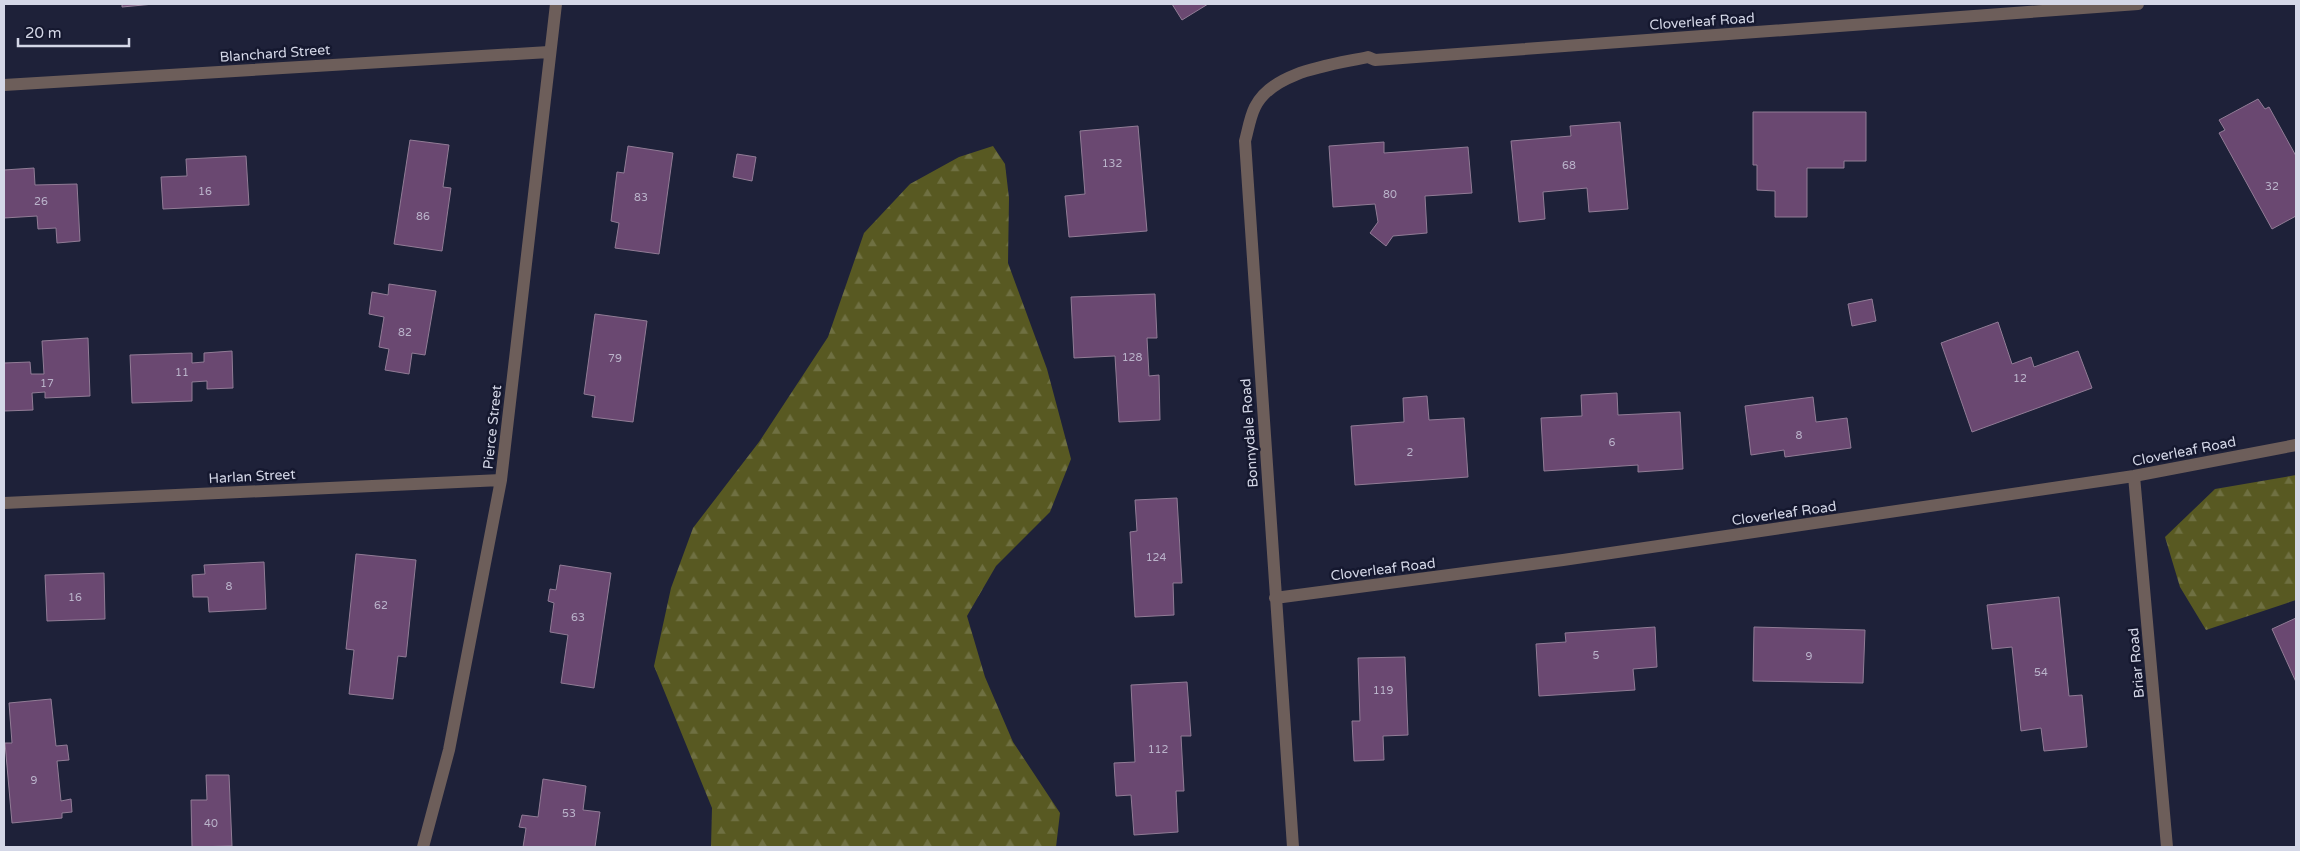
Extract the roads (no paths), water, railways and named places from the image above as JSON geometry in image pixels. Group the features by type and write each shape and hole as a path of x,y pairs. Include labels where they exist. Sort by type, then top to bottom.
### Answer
{"street":[{"name":"Pierce Street","path":"423,847 449,750 501,480 556,4"},
{"name":"Cloverleaf Road","path":"1330,65 1368,57 1375,60 2138,4"},
{"name":"Blanchard Street","path":"4,85 549,52"},
{"name":"Bonnydale Road","path":"1293,847 1245,141 1254,108 1263,95 1292,76 1330,65"},
{"name":"Cloverleaf Road","path":"1275,598 1564,560 2134,476 2296,445"},
{"name":"Briar Road","path":"2134,476 2167,847"},
{"name":"Harlan Street","path":"4,503 501,480"}]}
